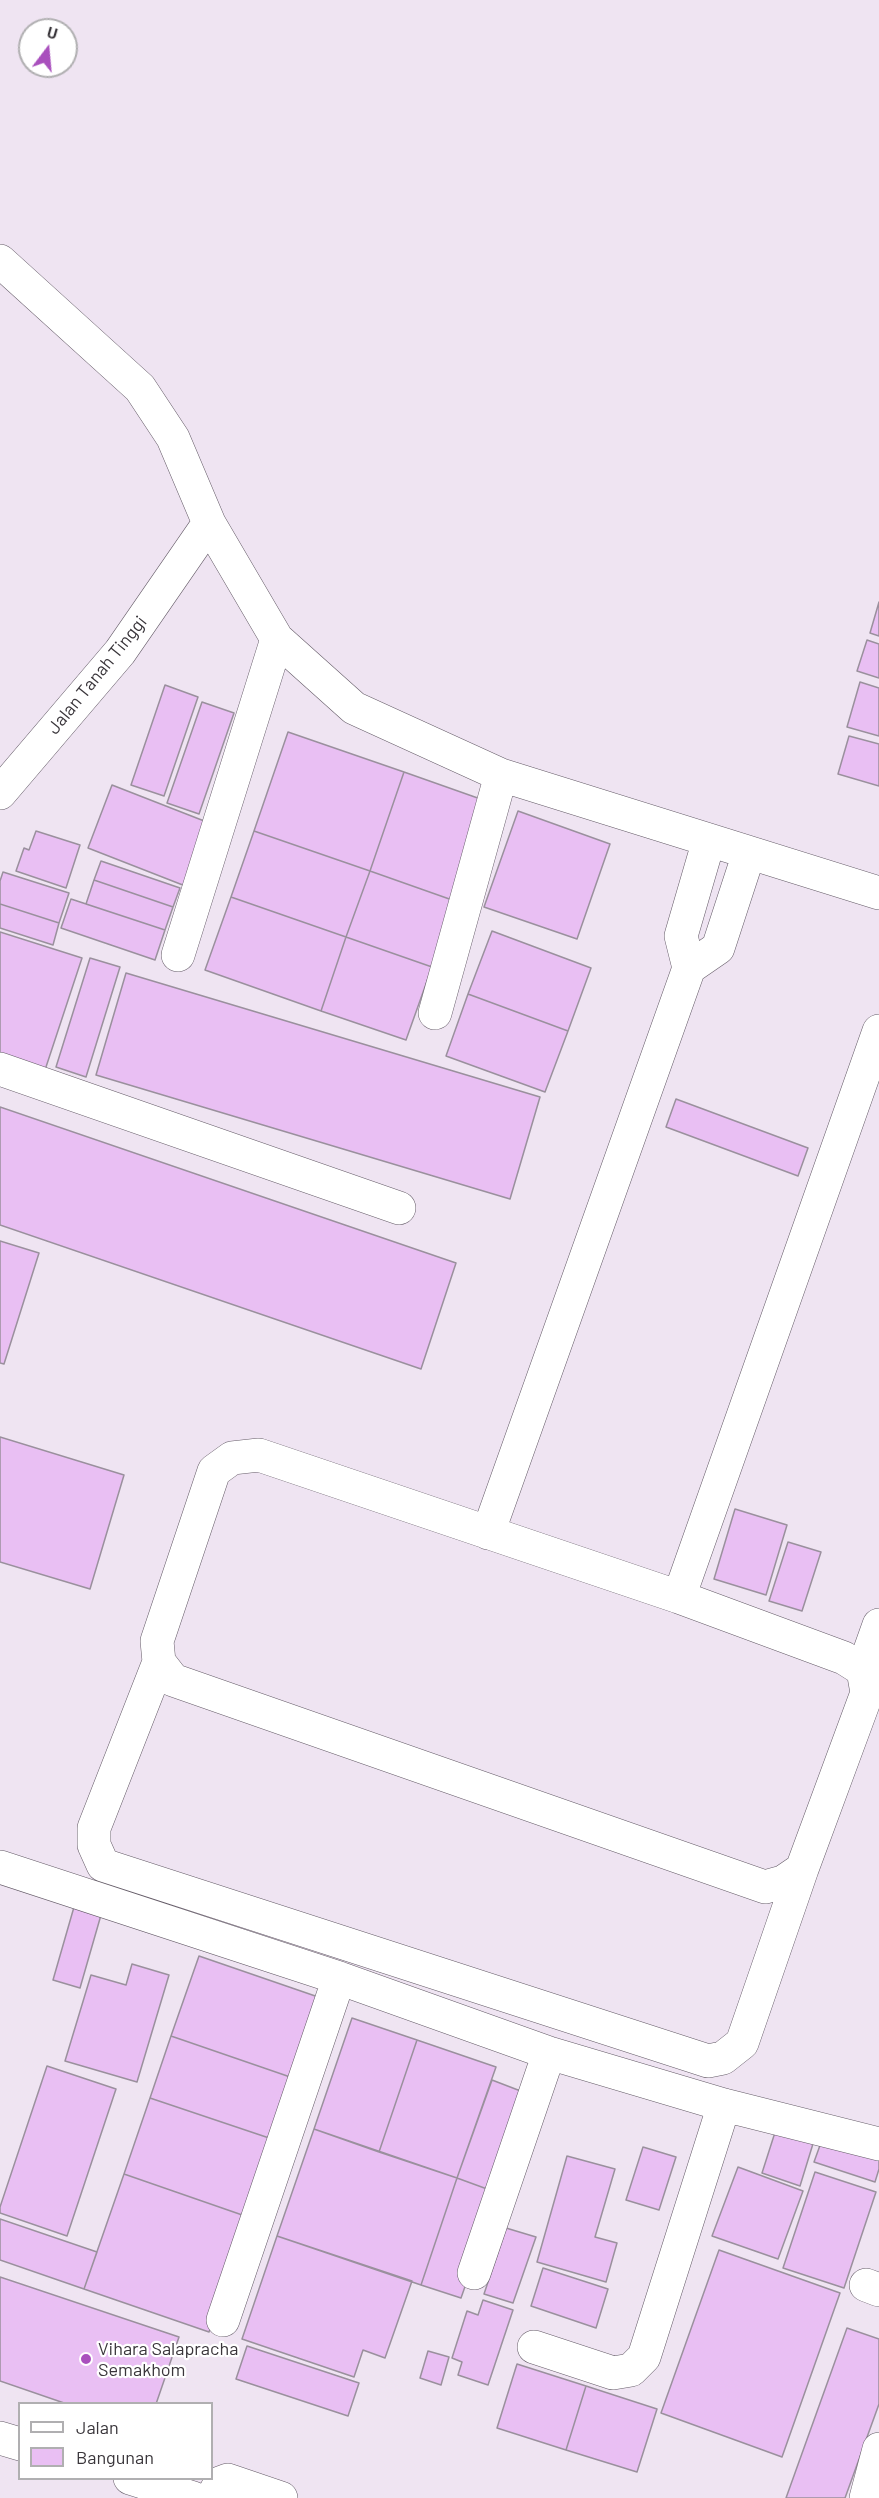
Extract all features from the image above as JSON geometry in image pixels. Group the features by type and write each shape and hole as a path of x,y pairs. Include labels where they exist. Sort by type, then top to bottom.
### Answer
{"street":[{"path":"0,261 140,388 173,438 209,523 277,639 354,708 501,775 879,893"},
{"name":"Jalan Tanah Tinggi","path":"0,793 120,652 209,523"},
{"path":"178,955 277,639"},
{"path":"435,1013 501,775"},
{"path":"488,1533 689,968 681,936 710,840"},
{"path":"689,968 718,948 749,853"},
{"path":"679,1597 879,1031"},
{"path":"0,1069 399,1208"},
{"path":"862,1670 844,1658 679,1597 259,1455 232,1458 214,1471 157,1641 159,1662 94,1828 94,1845 103,1865 708,2061 723,2058 742,2043 802,1869 867,1693 862,1670 879,1625"},
{"path":"159,1662 173,1680 765,1887 783,1882 802,1869"},
{"path":"0,1867 339,1978 549,2053 724,2105 879,2144"},
{"path":"223,2320 339,1978"},
{"path":"474,2273 549,2053"},
{"path":"534,2348 613,2373 631,2370 644,2357 724,2105"},
{"path":"0,2438 18,2443"},
{"path":"872,2488 879,2449"},
{"path":"136,2480 193,2498"},
{"path":"212,2498 220,2483 228,2480 281,2498"}],"building":[{"path":"879,602 879,636 870,633"},
{"path":"867,640 879,644 879,678 857,671"},
{"path":"860,682 879,688 879,736 847,727"},
{"path":"165,685 198,697 164,796 131,785"},
{"path":"202,702 234,713 199,814 167,803"},
{"path":"288,732 404,772 370,871 254,831"},
{"path":"849,736 879,744 879,786 838,774"},
{"path":"404,772 489,802 455,901 370,871"},
{"path":"112,785 217,826 193,889 88,848"},
{"path":"518,811 610,844 577,939 484,907"},
{"path":"36,831 80,845 66,888 16,871 24,848 29,850"},
{"path":"254,831 370,871 346,937 231,897"},
{"path":"101,861 180,888 173,907 94,880"},
{"path":"370,871 455,901 432,967 346,937"},
{"path":"3,872 69,893 59,923 0,904 0,881"},
{"path":"94,880 173,907 165,930 86,904"},
{"path":"231,897 346,937 321,1011 205,970"},
{"path":"71,899 165,930 155,960 61,928"},
{"path":"0,904 59,923 53,945 0,928"},
{"path":"492,931 591,968 568,1031 468,994"},
{"path":"0,932 82,958 45,1070 0,1056"},
{"path":"346,937 432,967 406,1040 321,1011"},
{"path":"90,958 120,967 86,1077 56,1067"},
{"path":"126,973 540,1097 510,1199 96,1075"},
{"path":"468,994 568,1031 545,1092 446,1056"},
{"path":"676,1099 808,1148 798,1176 666,1127"},
{"path":"0,1107 456,1263 421,1369 0,1225"},
{"path":"0,1241 39,1253 4,1364 0,1363"},
{"path":"0,1437 124,1475 90,1589 0,1562"},
{"path":"735,1509 787,1525 766,1595 714,1579"},
{"path":"788,1542 821,1552 802,1611 769,1601"},
{"path":"74,1907 101,1915 80,1988 53,1980"},
{"path":"199,1956 324,1999 296,2079 171,2036"},
{"path":"132,1964 169,1975 137,2082 65,2061 91,1975 126,1985"},
{"path":"352,2018 417,2040 379,2152 314,2129"},
{"path":"171,2036 296,2079 275,2140 150,2098"},
{"path":"417,2040 496,2067 457,2178 379,2152"},
{"path":"47,2066 116,2089 67,2236 0,2213 0,2207"},
{"path":"492,2080 531,2095 498,2193 457,2178"},
{"path":"150,2098 275,2140 248,2217 124,2174"},
{"path":"778,2123 816,2134 800,2186 762,2173"},
{"path":"314,2129 457,2178 421,2285 277,2236"},
{"path":"823,2137 879,2156 879,2169 875,2182 814,2162"},
{"path":"643,2147 676,2157 659,2210 626,2200"},
{"path":"567,2156 615,2169 595,2237 617,2243 606,2282 537,2262"},
{"path":"738,2167 803,2191 778,2259 712,2236"},
{"path":"815,2172 876,2192 844,2288 783,2268"},
{"path":"124,2174 248,2217 209,2332 84,2289"},
{"path":"457,2178 498,2193 461,2298 421,2285"},
{"path":"0,2219 97,2252 84,2289 0,2260"},
{"path":"506,2228 536,2237 513,2303 484,2294"},
{"path":"277,2236 412,2281 385,2358 363,2350 354,2377 242,2339"},
{"path":"719,2250 840,2293 782,2457 661,2413"},
{"path":"543,2268 608,2289 596,2328 531,2306"},
{"name":"Vihara Salapracha Semakhom","path":"0,2277 179,2337 157,2402 61,2402 0,2381"},
{"path":"483,2300 513,2310 488,2385 458,2375 462,2362 452,2358 467,2311 478,2315"},
{"path":"847,2328 879,2339 879,2404 845,2498 786,2498"},
{"path":"247,2346 359,2383 348,2416 236,2379"},
{"path":"428,2351 449,2357 441,2385 420,2378"},
{"path":"517,2364 586,2386 566,2450 497,2428"},
{"path":"586,2386 657,2409 637,2472 566,2450"}],"place":[{"name":"Vihara Salapracha Semakhom","path":"86,2359"}]}
